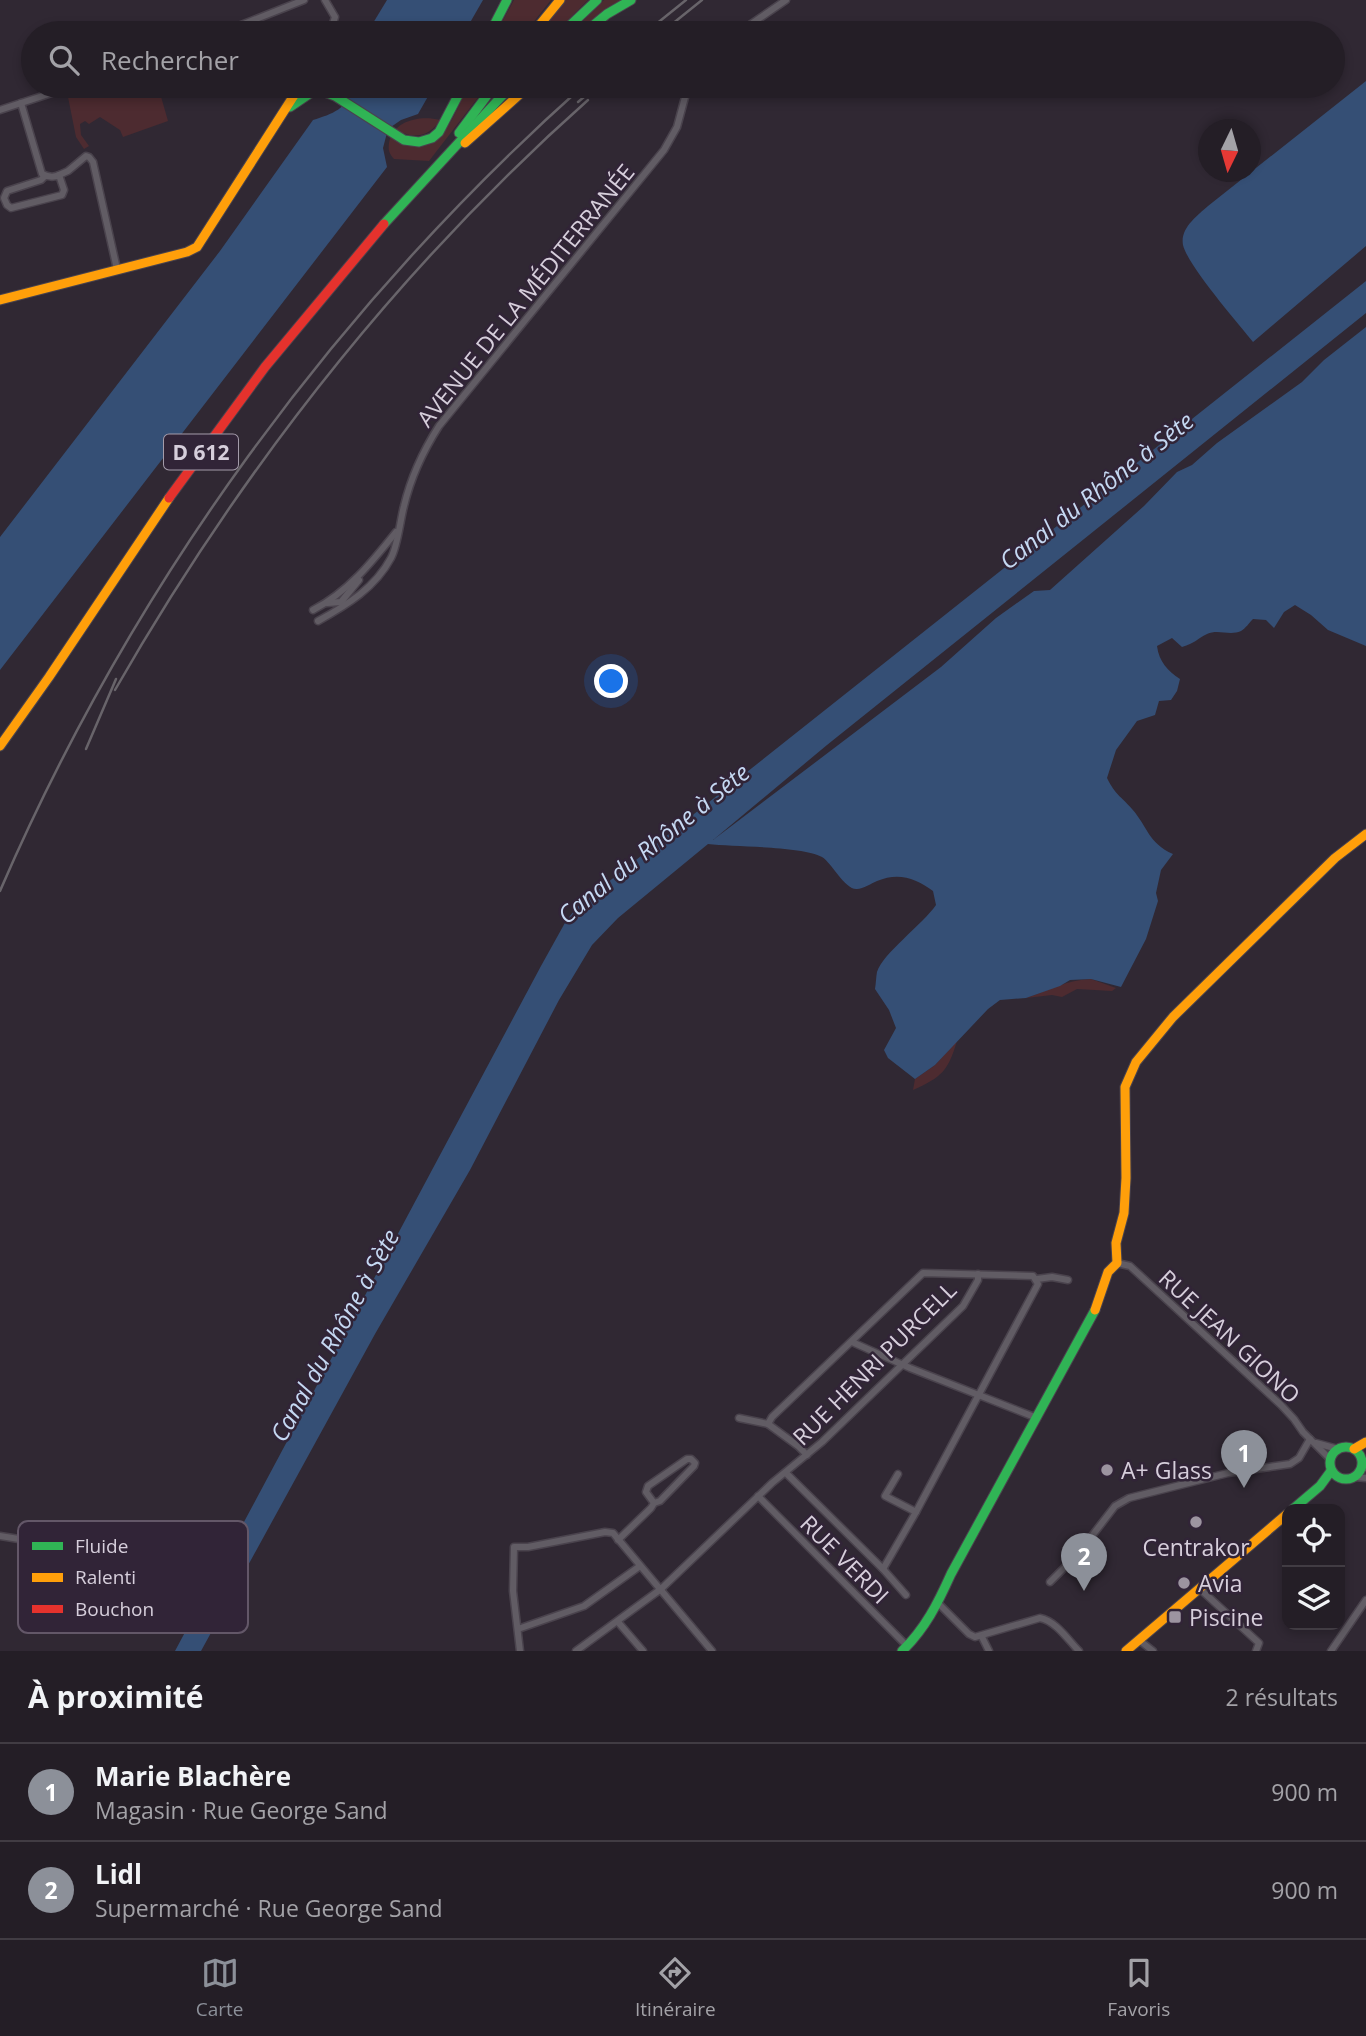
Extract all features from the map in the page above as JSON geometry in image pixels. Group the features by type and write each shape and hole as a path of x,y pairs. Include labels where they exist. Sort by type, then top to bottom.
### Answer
{"street":[{"path":"251,21 304,0"},
{"path":"325,0 335,17 334,21"},
{"path":"496,21 507,0"},
{"path":"543,21 560,0"},
{"path":"575,21 597,0"},
{"path":"599,21 631,0"},
{"path":"755,21 786,0"},
{"path":"0,110 36,98"},
{"path":"0,300 187,253 197,247 293,98"},
{"path":"288,108 302,98"},
{"path":"338,98 404,140 419,142 432,138 439,132 457,98"},
{"path":"428,176 485,98"},
{"name":"D 612","path":"0,746 217,430 296,327 500,98"},
{"path":"428,176 516,98"},
{"name":"AVENUE DE LA MÉDITERRANÉE","path":"318,621 372,584 390,561 420,459 439,426 664,150 677,127 685,98"},
{"path":"21,103 40,170 45,176"},
{"path":"59,175 64,190 62,195 11,208 7,205 4,194 7,191 41,180 45,176 59,175 68,171 82,158 89,157 93,162 117,269"},
{"name":"AVENUE DE LA MÉDITERRANÉE","path":"342,605 363,572 397,531"},
{"name":"AVENUE DE LA MÉDITERRANÉE","path":"313,610 327,603 363,572"},
{"name":"AVENUE DE LA MÉDITERRANÉE","path":"327,603 342,605"},
{"path":"904,1649 938,1603 951,1574 1096,1308 1108,1272 1117,1262 1116,1243 1124,1213 1126,1178 1125,1087 1131,1072 1156,1035 1173,1017 1335,859 1366,834"},
{"name":"RUE JEAN GIONO","path":"1117,1262 1130,1266 1280,1405 1330,1459"},
{"path":"768,1424 772,1417 923,1273 978,1273 1068,1280"},
{"name":"RUE HENRI PURCELL","path":"576,1651 661,1589 758,1496 807,1455 903,1365 963,1306 978,1280 978,1273"},
{"path":"883,1569 979,1396 1038,1284 1037,1279"},
{"path":"852,1342 1037,1418"},
{"path":"739,1418 768,1424 807,1455"},
{"path":"1050,1582 1078,1554 1115,1506 1129,1498 1228,1473 1290,1464 1297,1460 1312,1441 1338,1449 1354,1449 1364,1460 1362,1469 1355,1477"},
{"path":"1354,1449 1366,1442"},
{"path":"1335,1475 1330,1459 1338,1449"},
{"path":"687,1460 695,1463 660,1502 654,1503 646,1492 648,1486 687,1460"},
{"path":"786,1473 906,1595"},
{"path":"898,1474 885,1496 916,1512"},
{"path":"1335,1475 1350,1479 1366,1478"},
{"path":"1299,1504 1335,1475"},
{"name":"RUE VERDI","path":"758,1496 904,1649"},
{"path":"618,1540 654,1503"},
{"path":"1126,1651 1282,1518"},
{"path":"520,1651 513,1591 514,1547 528,1547 606,1532 612,1533 712,1651"},
{"path":"0,1536 18,1539"},
{"path":"518,1629 584,1606 640,1566"},
{"path":"1200,1589 1259,1643 1256,1651"},
{"path":"1331,1651 1366,1600"},
{"path":"938,1603 975,1637 1040,1618 1054,1625 1079,1651"},
{"path":"618,1622 643,1651"},
{"path":"982,1637 989,1651"},
{"path":"1139,1640 1153,1651"}],"shaded area":[{"path":"514,0 551,0 534,21 503,21"},
{"path":"564,0 588,0 567,21 547,21"},
{"path":"604,0 624,0 592,21 583,21"},
{"path":"68,98 161,98 168,121 123,137 120,130 100,117 89,124 85,121 80,124 81,135 89,146 84,149 76,137"},
{"path":"462,98 478,98 429,161 394,159 389,151 392,135 402,124 425,118 440,120 429,132 419,135 403,133 398,141 412,146 425,145 435,140 451,122"},
{"path":"1091,979 1116,988 1112,991 1077,989 1062,997 1052,995 1026,998 1066,983"},
{"path":"957,1041 942,1072 913,1090 915,1079 935,1065"}],"water":[{"path":"387,0 483,0 471,21 374,21"},
{"path":"1366,81 1366,246 1253,342 1194,266 1183,245 1184,233 1190,223 1208,206 1238,182 1261,182 1261,164"},
{"path":"427,98 418,114 401,120 388,129 383,148 387,167 0,670 0,537 220,251 313,120 333,113 347,100"},
{"path":"1366,281 1366,313 827,745 713,840 941,667 996,618 1034,591 1050,590 1144,506 1177,472 1192,465 1217,443 1302,382 1324,360 1366,327 1366,646 1328,630 1295,605 1284,612 1274,628 1266,620 1253,619 1243,630 1237,632 1207,634 1182,647 1172,638 1157,646 1165,666 1180,679 1177,691 1171,700 1159,701 1155,715 1137,721 1116,750 1107,778 1153,840 1173,854 1161,870 1156,893 1158,901 1146,939 1121,987 1091,979 1070,980 1026,998 1000,1000 988,1009 935,1065 915,1079 888,1058 884,1050 896,1028 889,1010 875,989 880,965 936,905 933,891 913,880 899,877 885,878 859,889 852,888 826,860 812,853 708,844 618,918 592,945 559,1000 470,1170 375,1334 248,1565 248,1521 244,1521 541,966 566,921 578,906"},
{"path":"185,1633 211,1633 201,1651 175,1651"}],"railway":[{"path":"660,21 686,0"},
{"path":"676,21 702,0"},
{"path":"0,891 53,778 112,667 177,560 248,457 324,358 405,262 492,172 570,98"},
{"path":"578,102 583,98"},
{"path":"115,690 215,529 328,376 388,303 452,233 518,165 588,100"},
{"path":"86,749 116,679"}],"traffic: fast":[{"path":"496,21 507,0"},
{"path":"575,21 597,0"},
{"path":"599,21 631,0"},
{"path":"290,107 303,98"},
{"path":"338,98 404,140 419,142 432,138 439,132 457,98"},
{"path":"459,133 485,98"},
{"path":"384,224 500,98"},
{"path":"902,1651 918,1634 936,1605 1095,1310"},
{"path":"1346,1447 1358,1451 1362,1463 1358,1475 1346,1479 1334,1475 1330,1463 1334,1451 1346,1447"},
{"path":"1299,1504 1320,1486 1331,1471"}],"traffic: slow":[{"path":"543,21 560,0"},
{"path":"0,300 187,252 197,247 292,98"},
{"path":"465,143 516,98"},
{"path":"0,746 169,498"},
{"path":"1095,1310 1108,1272 1117,1263 1116,1243 1124,1213 1126,1178 1125,1087 1136,1062 1173,1017 1335,858 1366,834"},
{"path":"1354,1449 1366,1442"},
{"path":"1126,1651 1282,1518"}],"traffic: jam":[{"path":"169,498 265,367 384,224"}],"place":[{"name":"A+ Glass","path":"1107,1470"},
{"name":"Marie Blachère","path":"1244,1488"},
{"name":"Centrakor","path":"1196,1522"},
{"name":"Avia","path":"1184,1583"},
{"name":"Lidl","path":"1084,1591"},
{"name":"Piscine","path":"1175,1617"}],"water label":[{"name":"Canal du Rhône à Sète","path":"1096,490"},
{"name":"Canal du Rhône à Sète","path":"653,843"},
{"name":"Canal du Rhône à Sète","path":"334,1335"}]}
